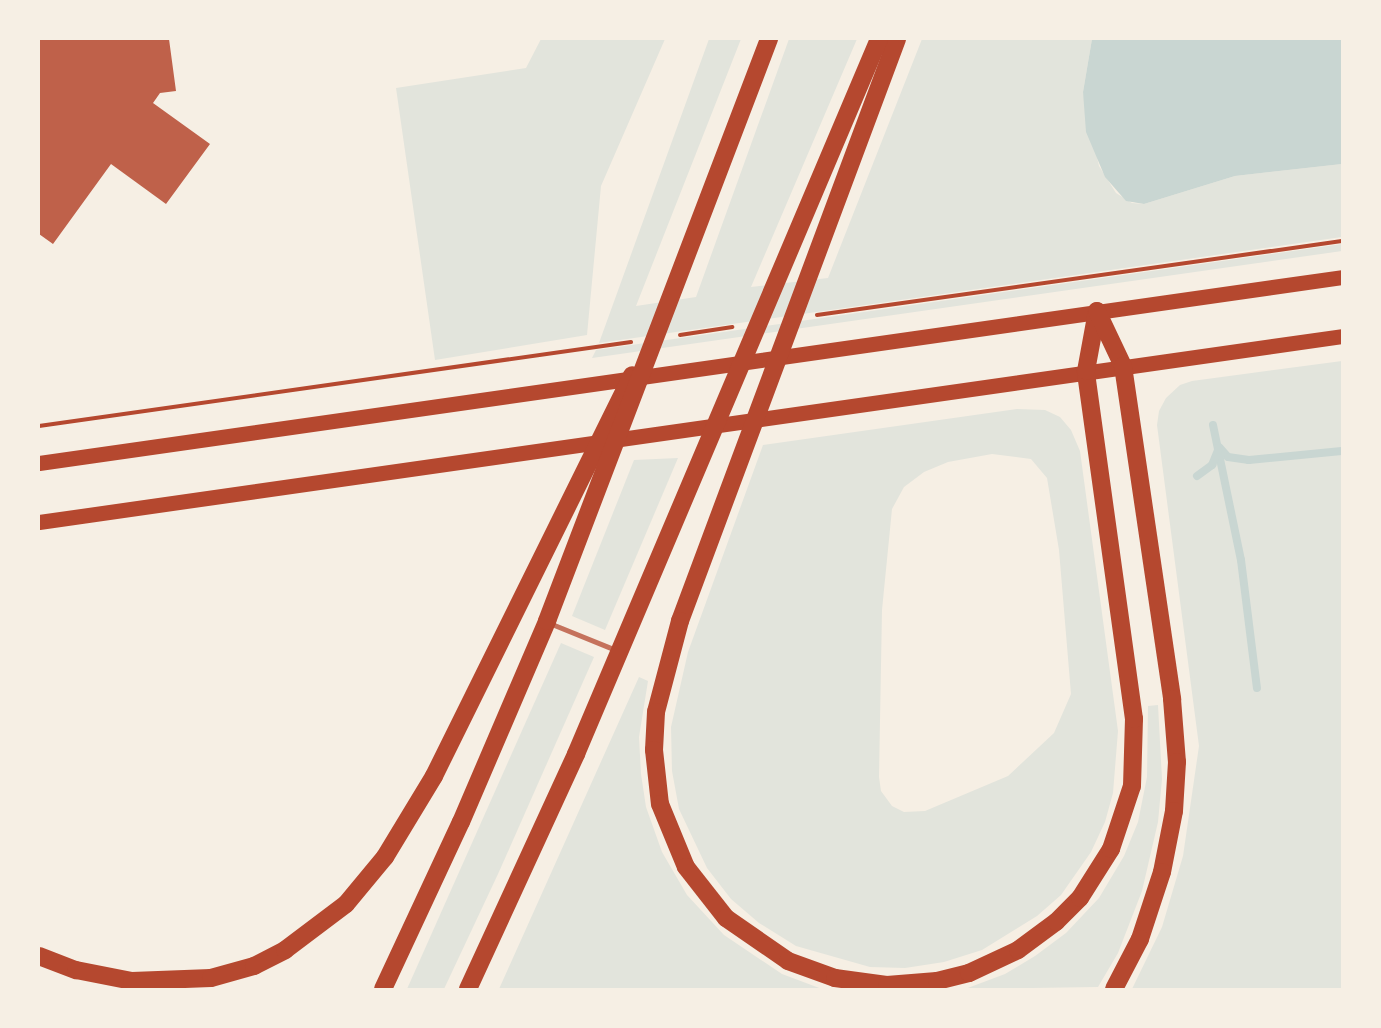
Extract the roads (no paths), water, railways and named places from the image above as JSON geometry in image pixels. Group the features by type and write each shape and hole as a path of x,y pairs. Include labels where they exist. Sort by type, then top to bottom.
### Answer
{"highway":[{"path":"383,989 461,822 547,621 589,516 769,39"},
{"path":"468,989 620,652 879,39"},
{"path":"897,39 680,621 656,712 655,773 663,814 675,846 699,886 726,918 766,948 805,968 846,980 887,985 938,981 969,972 1037,937 1080,898 1111,849 1132,786 1131,687 1086,371 1097,310"},
{"path":"39,956 113,979 188,981 254,966 326,922 366,882 418,805 492,666 559,520 670,301"},
{"path":"1097,310 1123,366 1172,699 1177,762 1174,811 1162,872 1140,939 1114,989"}],"main road":[{"path":"39,463 1097,310 1342,277"},
{"path":"39,522 1342,336"}],"lane":[{"path":"547,621 620,652"}],"waterway":[{"path":"1213,425 1241,560 1257,688"},
{"path":"1219,447 1228,457 1249,460 1342,451"},
{"path":"1197,476 1212,465 1218,450"}]}
